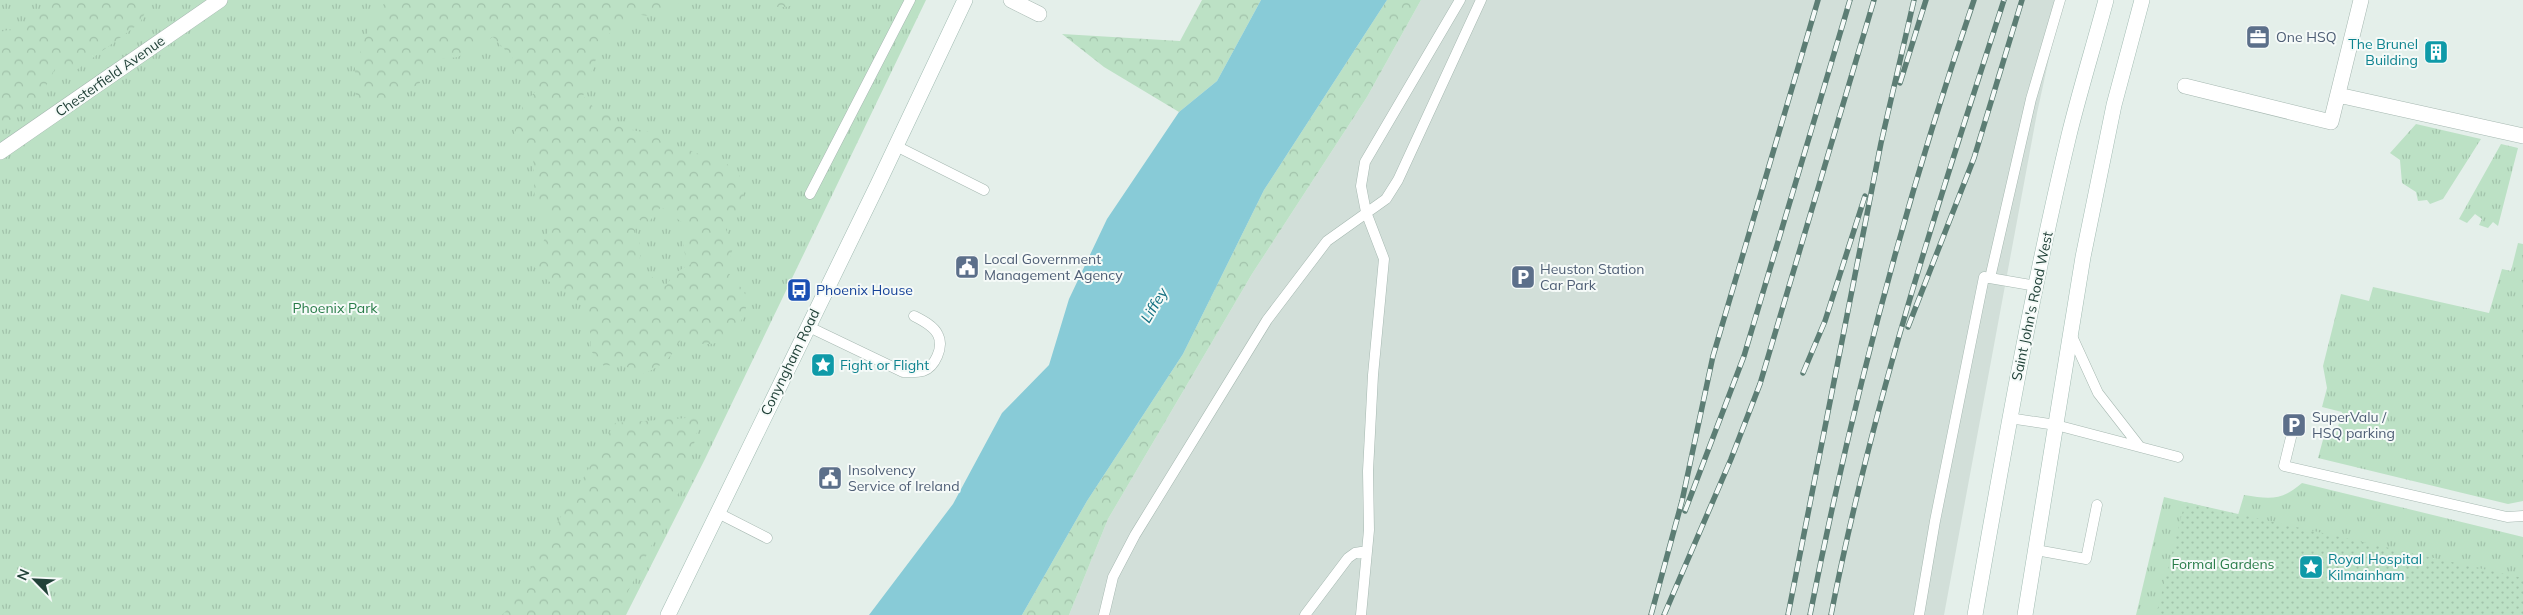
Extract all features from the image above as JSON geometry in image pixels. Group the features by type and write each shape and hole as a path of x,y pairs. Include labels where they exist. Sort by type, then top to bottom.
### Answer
{"main road":[{"name":"Chesterfield Avenue","path":"0,152 220,0"},
{"name":"Conyngham Road","path":"668,615 896,146 964,0"},
{"path":"1011,0 1039,14"},
{"name":"Saint John's Road West","path":"1975,615 2010,418 2036,286 2070,134 2106,0"},
{"path":"2025,615 2083,257 2114,106 2142,0"},
{"path":"2185,86 2331,122 2361,0"},
{"path":"2338,95 2523,136"}],"lane":[{"path":"810,194 910,0"},
{"path":"1361,615 1367,551 1373,375 1384,259 1366,212 1362,186 1365,162 1460,0"},
{"path":"1104,615 1113,577 1136,535 1267,320 1327,241 1386,199 1398,180 1481,0"},
{"path":"1990,278 2031,99 2060,0"},
{"path":"896,146 984,190"},
{"path":"1918,615 1934,521 1984,277 2036,286"},
{"path":"807,326 903,372 914,373 925,371 934,363 940,350 939,335 930,326 914,316"},
{"path":"2071,334 2098,393 2140,447"},
{"path":"2010,418 2056,425 2178,457"},
{"path":"2294,425 2284,466 2507,517 2523,516"},
{"path":"2036,550 2086,559 2097,504"},
{"path":"718,513 767,538"},
{"path":"1305,615 1348,558 1355,553 1367,551"}],"shaded area":[{"path":"1421,0 2064,0 2037,113 1944,615 1069,615 1108,519 1252,274 1367,97"}],"green space":[{"name":"Phoenix Park","path":"0,0 926,0 705,459 626,615 0,615"},
{"path":"54,0 151,0 140,23 75,71 55,69 40,97 28,109 0,124 0,32 16,28 37,17"},
{"path":"386,0 720,0 681,1 671,9 654,16 635,13 628,23 597,42 596,59 583,96 601,115 612,115 625,127 635,131 654,131 662,143 669,148 689,150 717,160 730,166 740,177 744,192 743,203 733,220 725,227 733,247 727,271 747,299 743,317 737,328 731,335 717,343 700,344 681,339 666,361 643,374 620,364 604,366 591,351 591,335 584,313 588,303 580,303 563,288 548,281 533,265 552,222 535,206 533,156 514,133 524,103 535,92 529,86 525,74 518,73 512,57 493,37 458,57 434,60 419,84 387,102 356,104 355,68 366,35","holes":["661,207 690,228 683,246 691,264 677,273 666,286 652,277 636,274 640,260 639,239 628,220 634,218 648,223"]},
{"path":"755,0 808,0 787,7 775,7"},
{"path":"1202,0 1261,0 1217,81 1179,112 1104,67 1062,34 1180,41"},
{"path":"1387,0 1421,0 1367,97 1252,274 1108,519 1069,615 1022,615 1087,501 1183,354 1264,190"},
{"path":"2416,124 2481,139 2443,199 2430,204 2427,200 2418,201 2416,192 2402,183 2400,160 2390,153"},
{"path":"2501,144 2518,148 2498,226 2493,222 2488,228 2479,225 2482,219 2475,214 2467,223 2459,219"},
{"path":"2518,243 2523,244 2523,501 2508,504 2318,458 2324,436 2335,438 2342,412 2322,407 2327,388 2323,366 2341,294 2369,301 2373,287 2489,313 2502,269 2511,271"},
{"path":"701,417 684,482 616,615 502,615 507,610 615,423"},
{"name":"Formal Gardens","path":"2302,483 2523,537 2523,615 2136,615 2164,497 2238,515 2244,495 2268,498 2281,496"},
{"name":"Formal Gardens","path":"2185,502 2523,578 2523,615 2156,615"}],"water":[{"name":"Liffey","path":"1261,0 1387,0 1264,190 1183,354 1087,501 1022,615 869,615 953,504 1002,413 1049,365 1069,299 1107,219 1179,112 1217,81"}],"railway":[{"path":"1651,615 1682,501 1713,356 1818,0"},
{"path":"1685,511 1744,356 1850,0"},
{"path":"1664,615 1731,459 1760,384 1874,0"},
{"path":"1788,615 1881,143 1914,0"},
{"path":"1900,83 1926,0"},
{"path":"1810,615 1843,459 1882,305 1925,152 1974,0"},
{"path":"1831,615 1847,537 1886,382 1931,228 2004,0"},
{"path":"1908,327 1974,158 2022,0"},
{"path":"1803,373 1825,321 1865,196"}],"place":[{"name":"One HSQ","path":"2258,37"},
{"name":"The Brunel Building","path":"2436,52"},
{"name":"Local Government Management Agency","path":"967,267"},
{"name":"Heuston Station Car Park","path":"1523,277"},
{"name":"Phoenix House","path":"799,290"},
{"name":"Fight or Flight","path":"823,365"},
{"name":"SuperValu / HSQ parking","path":"2294,425"},
{"name":"Insolvency Service of Ireland","path":"830,478"},
{"name":"Royal Hospital Kilmainham","path":"2311,567"}]}
